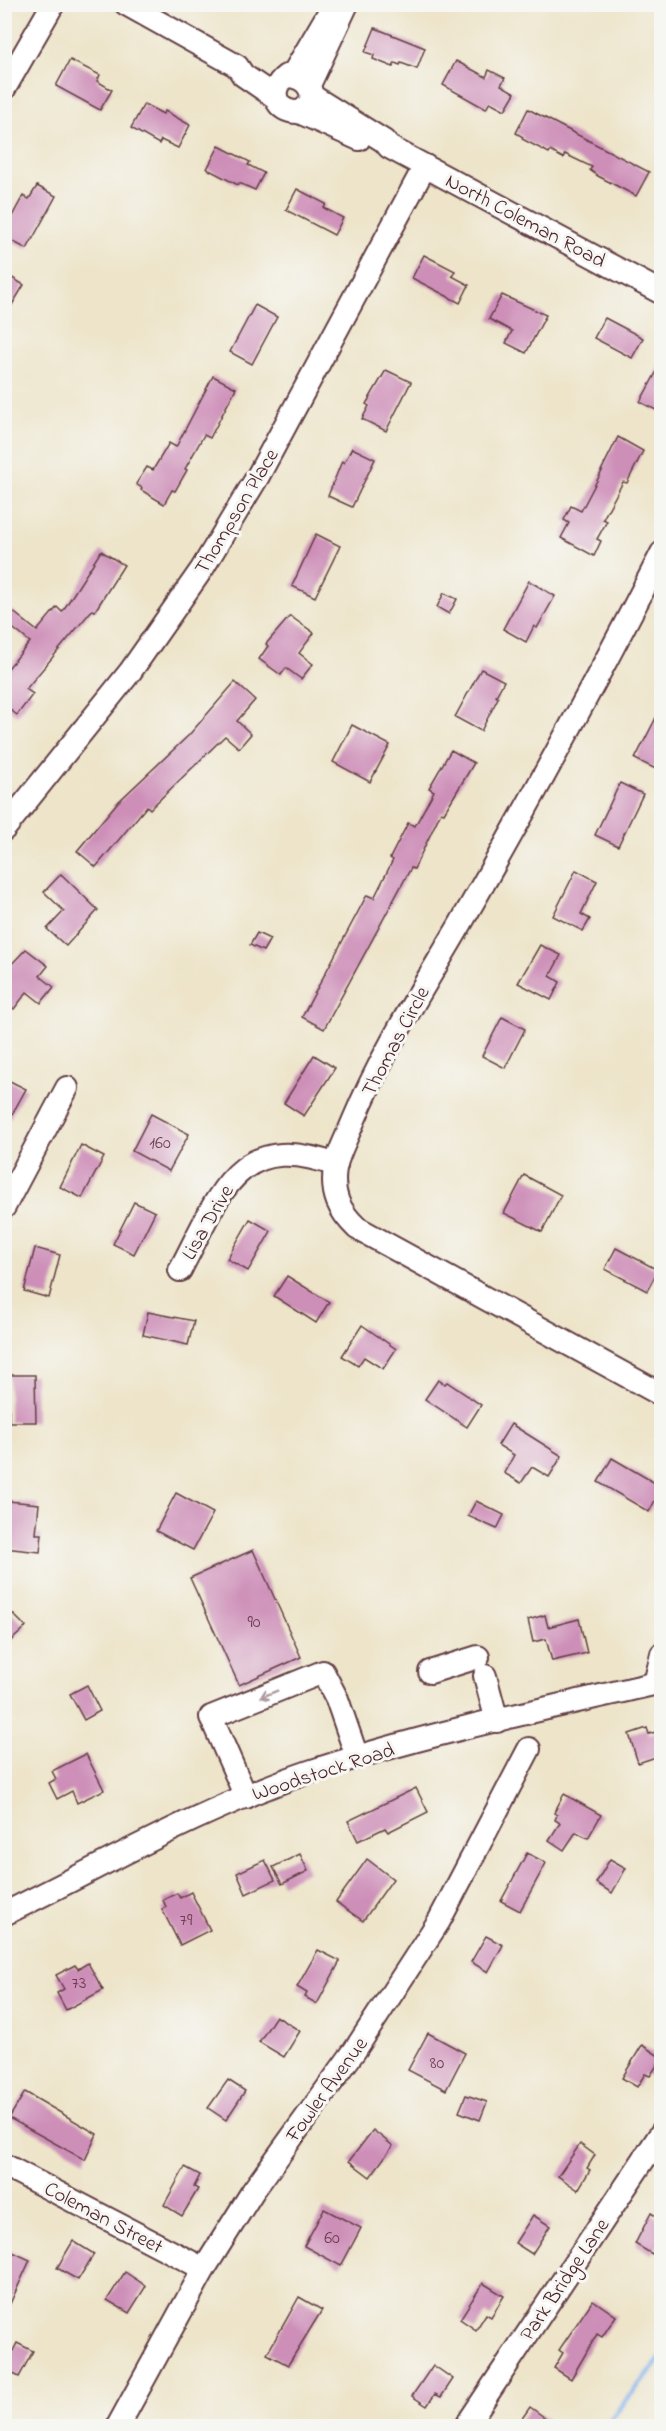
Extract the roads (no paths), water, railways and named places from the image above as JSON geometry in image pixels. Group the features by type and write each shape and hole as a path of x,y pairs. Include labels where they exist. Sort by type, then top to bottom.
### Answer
{"street":[{"path":"4,89 53,4"},
{"name":"North Coleman Road","path":"126,4 237,66 246,67 300,89 381,148 389,147 662,293"},
{"path":"300,89 334,4"},
{"path":"300,89 347,4"},
{"name":"North Coleman Road","path":"237,66 243,75 275,97 283,108 291,112 300,89"},
{"name":"Thompson Place","path":"4,829 129,672 202,569 258,476 425,166"},
{"name":"Thomas Circle","path":"662,553 532,800 387,1051 363,1099 336,1165 333,1185 336,1202 344,1216 357,1228 662,1395"},
{"path":"4,1207 67,1088"},
{"name":"Lisa Drive","path":"180,1270 221,1192 245,1166 269,1156 291,1153 311,1156 336,1165"},
{"path":"658,1683 662,1654"},
{"path":"430,1672 481,1666 497,1721"},
{"path":"246,1797 211,1717 323,1672 347,1696 357,1757"},
{"name":"Woodstock Road","path":"4,1914 246,1797 308,1772 497,1721 658,1683"},
{"name":"Fowler Avenue","path":"118,2427 204,2269 253,2191 355,2050 439,1921 529,1749"},
{"name":"Park Bridge Lane","path":"466,2427 662,2132"},
{"name":"Coleman Street","path":"4,2165 204,2269"}],"waterway":[{"path":"605,2426 662,2357"}]}
